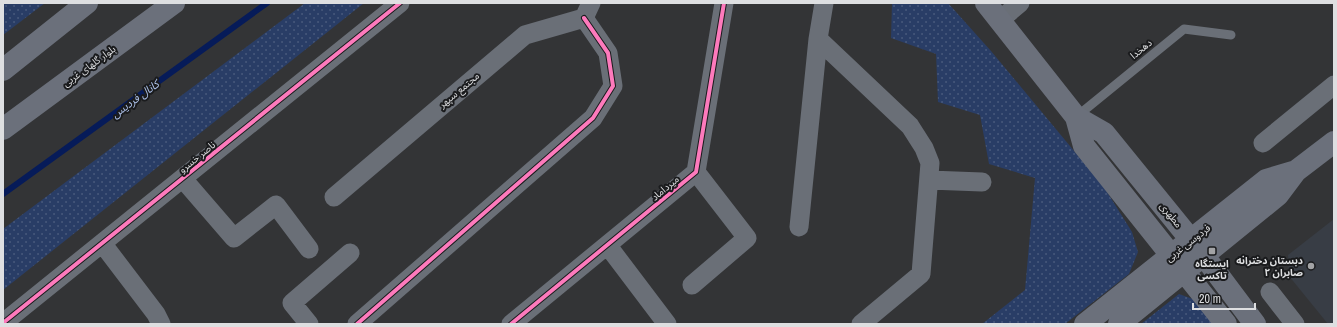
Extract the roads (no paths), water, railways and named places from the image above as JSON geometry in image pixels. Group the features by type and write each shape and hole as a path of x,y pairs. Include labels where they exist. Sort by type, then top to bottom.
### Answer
{"main road":[{"path":"3,70 87,3"},
{"name":"بلوار گلهای غربی","path":"3,129 174,3"},
{"name":"مطهری","path":"986,3 1076,117 1104,133 1198,248 1255,324"},
{"name":"مطهری","path":"1076,117 1084,146 1226,324"},
{"name":"فردوسی غربی","path":"1086,324 1178,264 1198,248 1278,195 1296,171 1334,142"},
{"name":"فردوسی غربی","path":"1118,324 1178,264"}],"street":[{"name":"ناصر خسرو","path":"3,323 400,3"},
{"path":"692,285 747,238 696,172 724,3"},
{"path":"799,227 818,39 824,3"},
{"path":"1000,20 1020,3"},
{"path":"357,324 593,118 613,86 608,53 587,11"},
{"name":"مجتمع سپهر","path":"334,197 525,35 587,11"},
{"path":"818,39 910,126 924,148 930,163 921,274 861,324"},
{"path":"1263,143 1334,85"},
{"name":"میرداماد","path":"511,324 608,246 696,172"},
{"path":"183,179 234,238 276,205 309,249"},
{"path":"929,180 982,182"},
{"path":"102,243 156,314 161,324"},
{"path":"608,246 668,324"},
{"path":"309,324 292,303 350,253"},
{"path":"1270,292 1295,324"}],"lane":[{"name":"دهخدا","path":"1076,117 1184,29 1231,35"}],"waterway":[{"name":"کانال فردیس","path":"3,194 267,3"}],"place":[{"name":"ایستگاه تاکسی","path":"1212,251"},
{"name":"دبستان دخترانه صابران ۲","path":"1311,266"}]}
